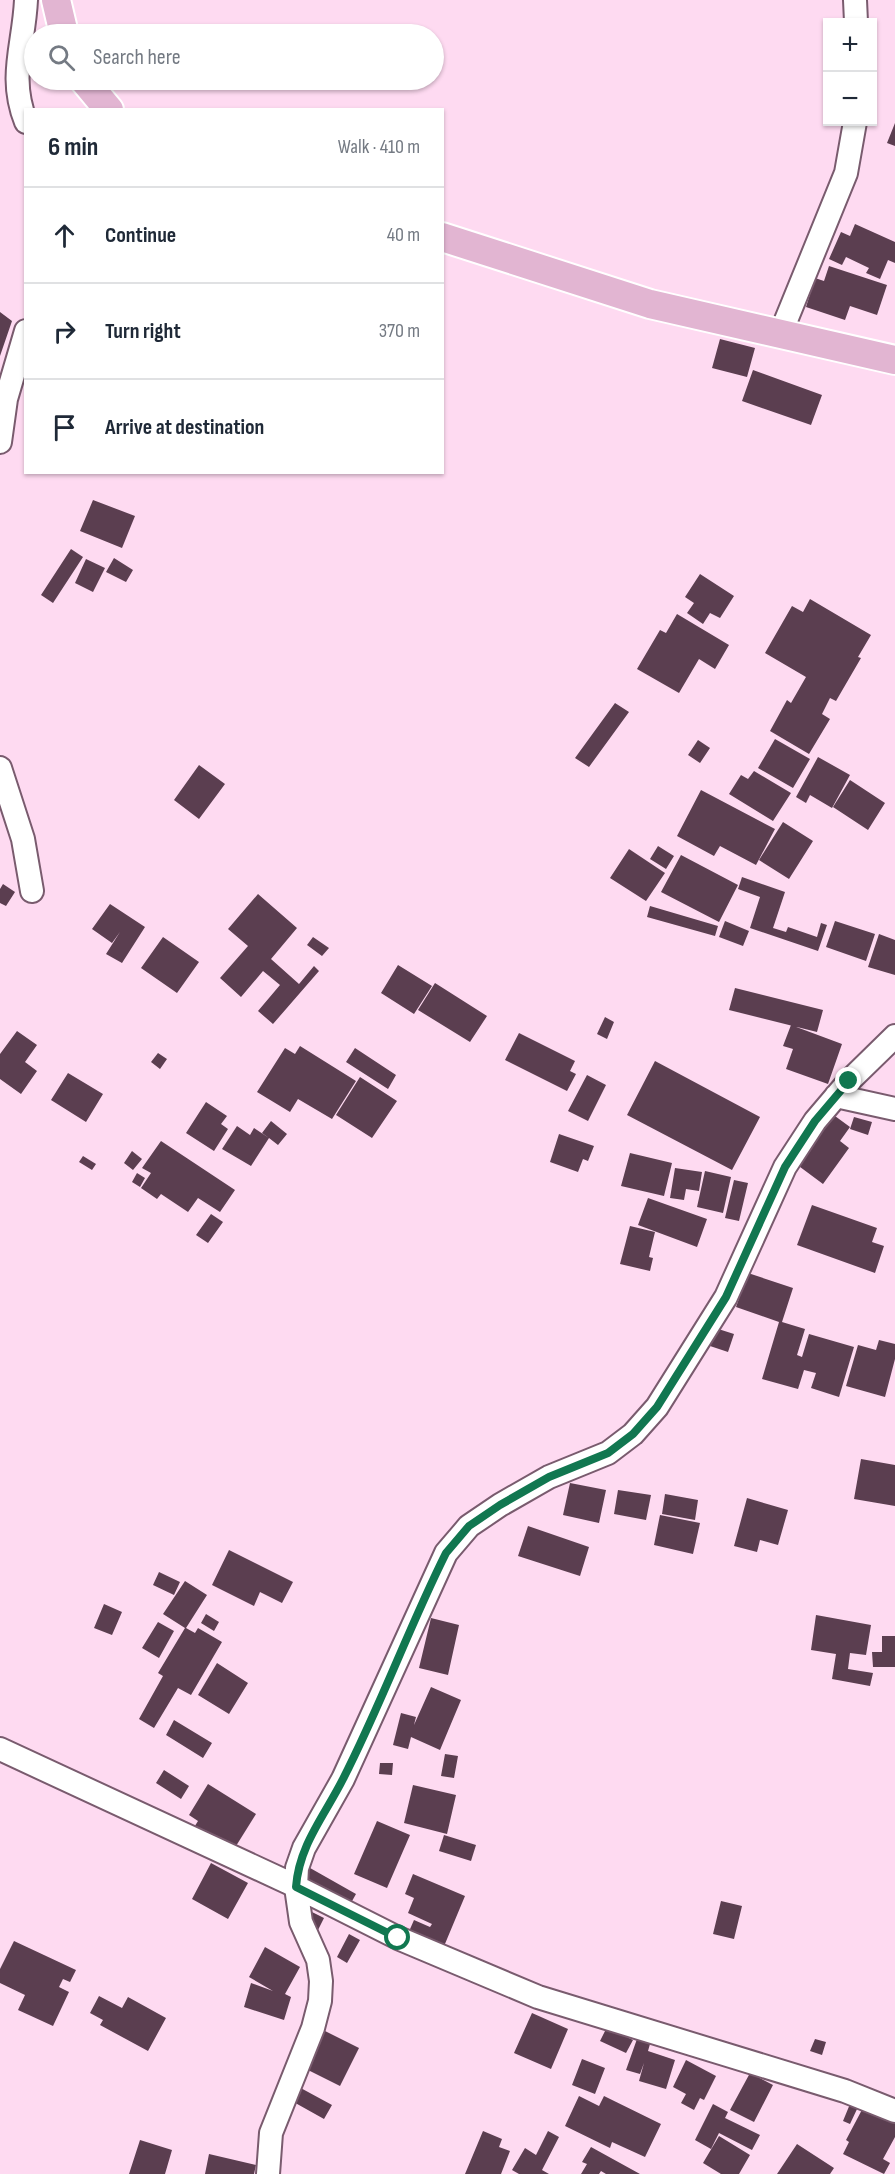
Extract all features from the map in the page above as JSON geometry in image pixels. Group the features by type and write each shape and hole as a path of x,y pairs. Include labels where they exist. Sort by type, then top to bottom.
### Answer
{"main road":[{"path":"56,0 62,24"},
{"path":"92,90 107,108"},
{"path":"444,238 650,304 895,360"}],"street":[{"path":"24,115 16,86 16,67 26,0"},
{"path":"855,0 856,18"},
{"path":"780,335 846,173 854,126"},
{"path":"0,442 6,399 24,338"},
{"path":"0,768 23,839 32,891"},
{"path":"268,2174 271,2133 313,2028 320,2001 321,1981 318,1960 301,1922 296,1887 297,1868 304,1848 343,1779 446,1553 469,1526 500,1505 549,1477 608,1453 633,1434 657,1407 726,1297 785,1167 815,1121 836,1096 895,1036"},
{"path":"836,1096 895,1109"},
{"path":"0,1749 296,1887 398,1938 538,1997 845,2091 895,2111"}],"building":[{"path":"895,123 895,146 887,143"},
{"path":"855,224 895,242 895,263 888,260 880,279 866,273 869,268 846,257 842,265 829,259 841,232 850,236"},
{"path":"829,266 887,285 877,315 850,306 845,320 806,307 815,278 824,281"},
{"path":"0,312 12,321 0,356"},
{"path":"720,339 755,348 747,377 712,368"},
{"path":"753,370 822,395 811,425 742,401"},
{"path":"93,500 135,516 122,548 80,531"},
{"path":"71,549 83,557 53,603 41,595"},
{"path":"114,558 133,570 126,582 106,572"},
{"path":"86,559 105,568 93,592 75,583"},
{"path":"700,574 734,596 720,618 710,613 703,624 687,613 694,603 685,597"},
{"path":"810,599 871,635 858,657 861,658 836,701 830,698 822,714 830,719 809,754 770,731 787,700 791,703 806,677 765,653 792,606 803,612"},
{"path":"677,614 729,645 715,669 699,659 679,693 637,669 660,630 666,633"},
{"path":"615,703 629,712 589,767 575,758"},
{"path":"775,739 810,759 793,788 758,768"},
{"path":"698,740 710,748 700,763 688,755"},
{"path":"818,757 850,775 832,808 810,795 806,803 796,797"},
{"path":"199,765 225,784 199,819 174,800"},
{"path":"754,771 791,793 773,821 729,794 741,775 748,779"},
{"path":"850,780 885,803 868,830 833,807"},
{"path":"701,790 775,829 756,865 720,846 714,856 677,836"},
{"path":"783,822 813,841 789,879 759,860"},
{"path":"658,846 674,856 666,869 650,859"},
{"path":"629,849 665,873 646,901 610,878"},
{"path":"681,855 738,885 719,922 661,892"},
{"path":"742,877 785,892 773,928 786,932 788,927 817,937 821,923 827,925 818,951 750,928 760,897 738,889"},
{"path":"3,884 15,892 6,906 0,903 0,889"},
{"path":"258,894 297,928 271,959 299,984 314,966 319,971 273,1024 258,1011 280,985 263,971 241,997 220,978 248,946 228,929"},
{"path":"110,904 145,927 122,963 106,954 120,932 112,943 92,929"},
{"path":"650,906 718,926 715,936 647,917"},
{"path":"725,921 749,931 743,946 719,937"},
{"path":"835,921 875,934 866,961 826,947"},
{"path":"879,934 895,940 895,975 868,967"},
{"path":"163,937 199,962 177,993 141,968"},
{"path":"313,937 329,948 322,956 307,945"},
{"path":"398,965 432,986 414,1014 381,993"},
{"path":"435,983 487,1016 470,1042 418,1010"},
{"path":"735,988 823,1010 817,1032 729,1010"},
{"path":"605,1017 614,1022 607,1039 597,1034"},
{"path":"791,1025 842,1044 828,1084 786,1069 793,1049 783,1046"},
{"path":"17,1031 37,1045 25,1062 37,1071 21,1094 0,1079 0,1054"},
{"path":"519,1033 575,1061 570,1071 576,1074 567,1091 505,1060"},
{"path":"300,1046 356,1081 332,1119 298,1099 290,1112 257,1092 285,1048 295,1054"},
{"path":"355,1048 396,1075 388,1089 346,1062"},
{"path":"158,1053 167,1059 160,1069 151,1062"},
{"path":"655,1061 760,1117 732,1170 627,1115"},
{"path":"68,1073 103,1094 86,1122 51,1100"},
{"path":"587,1075 606,1085 588,1121 568,1111"},
{"path":"360,1077 397,1101 372,1138 336,1115"},
{"path":"206,1102 227,1116 221,1124 228,1129 214,1151 186,1133"},
{"path":"824,1108 850,1127 840,1141 849,1148 823,1184 788,1158"},
{"path":"854,1117 872,1122 868,1135 850,1129"},
{"path":"271,1121 287,1134 278,1145 262,1133"},
{"path":"237,1126 250,1135 254,1128 269,1138 251,1166 222,1149"},
{"path":"559,1134 594,1146 588,1161 583,1159 578,1172 550,1162"},
{"path":"161,1141 235,1190 220,1212 198,1198 188,1212 161,1194 157,1199 141,1188 151,1173 142,1168"},
{"path":"132,1151 142,1159 133,1170 124,1163"},
{"path":"630,1153 672,1163 664,1196 621,1186"},
{"path":"83,1156 96,1164 92,1170 79,1162"},
{"path":"675,1168 702,1172 699,1191 686,1189 684,1200 670,1198"},
{"path":"705,1171 731,1177 723,1213 697,1207"},
{"path":"137,1173 145,1178 140,1187 132,1182"},
{"path":"734,1180 748,1183 739,1221 725,1218"},
{"path":"648,1198 707,1219 697,1247 638,1225"},
{"path":"812,1205 877,1228 872,1242 884,1246 875,1273 797,1245"},
{"path":"211,1214 223,1222 208,1243 196,1235"},
{"path":"630,1226 655,1232 649,1257 653,1258 650,1271 620,1264"},
{"path":"748,1273 793,1288 782,1322 805,1329 797,1355 802,1357 809,1334 854,1347 839,1397 811,1388 816,1373 804,1370 798,1389 762,1379 779,1322 736,1307"},
{"path":"712,1327 734,1334 728,1352 707,1345"},
{"path":"879,1340 895,1344 895,1359 885,1397 846,1386 858,1345 876,1350"},
{"path":"861,1459 895,1465 895,1506 854,1499"},
{"path":"570,1483 606,1490 599,1523 563,1515"},
{"path":"618,1490 651,1495 646,1520 614,1514"},
{"path":"665,1494 698,1500 695,1520 662,1514"},
{"path":"747,1498 788,1510 778,1545 760,1540 757,1552 734,1546"},
{"path":"660,1515 700,1523 693,1554 654,1545"},
{"path":"528,1526 589,1547 580,1576 518,1556"},
{"path":"229,1550 293,1582 282,1603 260,1592 254,1606 212,1585"},
{"path":"159,1572 180,1582 174,1595 153,1585"},
{"path":"185,1581 207,1595 186,1628 195,1633 198,1628 222,1642 191,1695 178,1688 154,1728 139,1719 163,1676 158,1673 185,1628 163,1614"},
{"path":"104,1604 122,1612 112,1635 94,1628"},
{"path":"206,1614 219,1622 214,1631 201,1623"},
{"path":"816,1615 871,1625 866,1655 850,1653 848,1669 873,1673 870,1686 832,1679 836,1654 811,1650"},
{"path":"431,1618 459,1625 448,1675 419,1668"},
{"path":"158,1622 174,1631 159,1658 142,1648"},
{"path":"882,1636 895,1636 895,1667 873,1667 872,1652 882,1652"},
{"path":"217,1663 248,1683 229,1714 198,1695"},
{"path":"431,1687 461,1700 440,1750 411,1737 408,1749 393,1745 401,1713 416,1717 414,1725"},
{"path":"174,1720 212,1743 203,1758 166,1735"},
{"path":"445,1754 458,1756 454,1778 441,1776"},
{"path":"380,1763 393,1763 392,1775 379,1774"},
{"path":"164,1770 189,1786 181,1799 156,1783"},
{"path":"208,1784 256,1814 231,1854 193,1829 198,1821 189,1815"},
{"path":"413,1785 456,1795 447,1834 404,1823"},
{"path":"377,1821 410,1835 387,1888 354,1874"},
{"path":"444,1835 476,1845 471,1861 439,1851"},
{"path":"211,1863 248,1883 228,1919 192,1899"},
{"path":"303,1864 356,1894 347,1910 294,1880"},
{"path":"413,1874 465,1896 442,1951 407,1936 414,1920 430,1927 432,1924 408,1913 414,1898 405,1894"},
{"path":"721,1901 742,1906 734,1939 713,1934"},
{"path":"310,1911 324,1918 316,1934 302,1927"},
{"path":"349,1934 360,1940 347,1963 337,1957"},
{"path":"14,1941 76,1970 70,1982 63,1979 59,1987 69,1992 53,2026 18,2010 25,1995 0,1983 0,1969"},
{"path":"265,1947 300,1967 285,1994 291,1997 284,2020 244,2007 251,1983 273,1991 249,1977"},
{"path":"99,1996 122,2008 128,1997 166,2018 148,2051 100,2025 103,2020 90,2013"},
{"path":"532,2013 568,2029 551,2069 514,2053"},
{"path":"607,2027 633,2040 626,2053 600,2041"},
{"path":"323,2030 359,2048 340,2086 304,2068"},
{"path":"637,2039 650,2044 648,2051 675,2060 666,2089 639,2081 644,2063 640,2074 626,2070"},
{"path":"815,2039 826,2042 822,2055 810,2051"},
{"path":"582,2059 605,2068 595,2094 572,2085"},
{"path":"686,2060 716,2076 704,2100 700,2098 694,2110 681,2103 686,2094 673,2087"},
{"path":"750,2073 773,2085 754,2122 730,2110"},
{"path":"297,2086 332,2105 324,2119 290,2100"},
{"path":"579,2096 599,2106 604,2096 661,2124 645,2157 612,2142 610,2148 565,2126"},
{"path":"713,2104 728,2112 725,2118 760,2135 752,2150 719,2133 711,2149 695,2140"},
{"path":"850,2104 858,2107 850,2124 843,2121"},
{"path":"865,2104 895,2121 895,2137 883,2159 890,2163 884,2174 843,2154 849,2142 846,2140"},
{"path":"483,2131 502,2139 499,2147 510,2151 501,2174 465,2174"},
{"path":"548,2131 559,2137 542,2170 549,2174 519,2174 512,2170 525,2148 536,2155"},
{"path":"719,2136 750,2155 739,2174 721,2174 703,2163"},
{"path":"140,2140 172,2150 165,2174 129,2174"},
{"path":"797,2144 834,2168 830,2174 777,2174"},
{"path":"591,2147 640,2174 606,2174 601,2171 599,2174 581,2174 587,2164 582,2162"},
{"path":"209,2154 256,2165 254,2174 205,2174"}],"route":[{"path":"398,1938 296,1887 297,1868 304,1848 343,1779 446,1553 469,1526 500,1505 549,1477 608,1453 633,1434 657,1407 726,1297 785,1167 815,1121 849,1081"}]}
